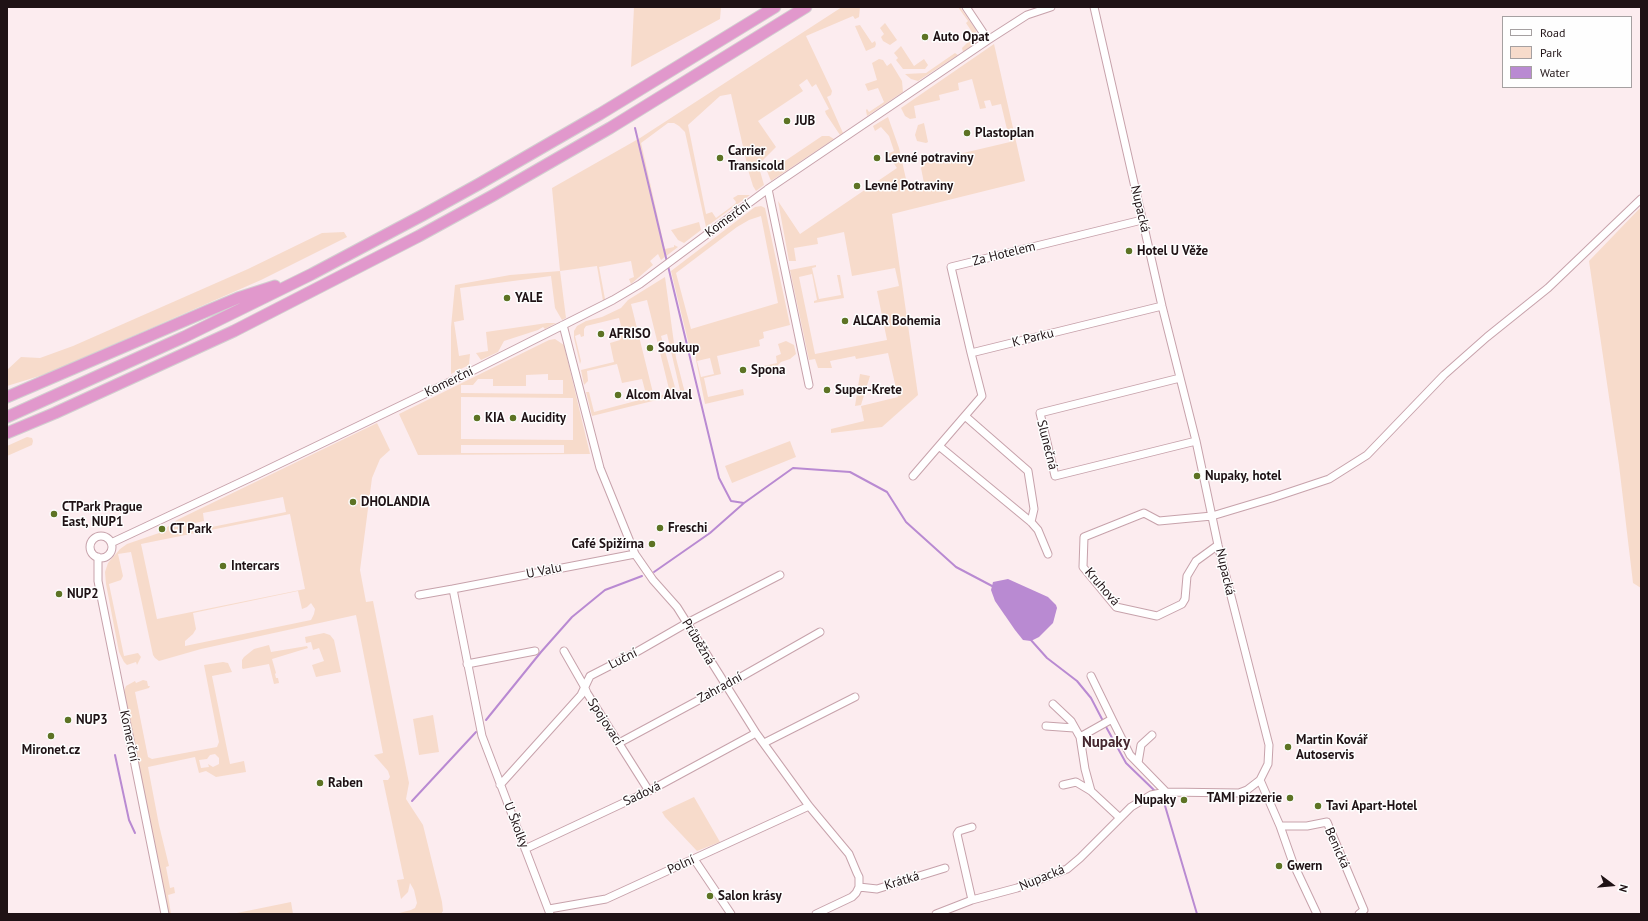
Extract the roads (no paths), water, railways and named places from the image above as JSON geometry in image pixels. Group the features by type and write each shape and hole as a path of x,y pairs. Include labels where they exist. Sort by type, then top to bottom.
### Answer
{"highway":[{"path":"7,417 184,337 312,274 473,188 538,151 676,69 775,7"},
{"path":"7,433 55,413 234,331 419,236 610,128 806,7"},
{"path":"7,397 238,298 312,274"},
{"path":"7,392 42,382"}],"street":[{"path":"966,7 988,40"},
{"name":"Komerční","path":"165,914 98,581 98,557 91,550 93,540 101,536 107,538 111,542 254,476 613,300 637,286 768,189 988,40 1027,15 1051,7"},
{"name":"Nupacká","path":"936,914 972,900 1017,888 1066,869 1080,858 1131,807 1151,795 1163,792 1239,793 1247,790 1260,780 1268,764 1269,745 1218,545 1196,441 1162,306 1094,7"},
{"name":"Komerční","path":"768,189 809,385"},
{"path":"1212,516 1329,479 1367,455 1444,376 1487,337 1548,288 1641,199"},
{"name":"Za Hotelem","path":"972,353 951,267 1142,220"},
{"name":"K Parku","path":"972,353 1162,306"},
{"name":"Průběžná","path":"563,325 600,468 635,554 645,569 677,608 756,734 809,806 849,854 859,877 859,887"},
{"path":"913,476 982,396 972,353"},
{"name":"Slunečná","path":"1180,378 1040,413 1055,476 1196,441"},
{"path":"965,416 1028,471 1034,509 1031,522"},
{"path":"939,446 1031,522 1038,530 1048,554"},
{"name":"Kruhová","path":"1212,516 1159,521 1144,513 1084,537 1083,567 1116,607 1157,616 1182,604 1185,599 1187,576 1196,561 1218,545"},
{"path":"98,557 105,557 110,552 111,542"},
{"name":"U Valu","path":"419,595 635,554"},
{"name":"Luční","path":"500,785 581,695 590,676 634,654 687,623 780,575"},
{"path":"453,589 467,664 535,651"},
{"name":"Zahradní","path":"619,743 725,686 820,632"},
{"name":"Spojovací","path":"564,651 587,693 649,791"},
{"name":"U Školky","path":"467,664 482,736 524,849 550,912"},
{"path":"1092,676 1110,720 1130,755 1163,792"},
{"path":"764,743 855,698"},
{"path":"1053,704 1071,721 1080,737 1085,769 1091,791"},
{"path":"1080,737 1110,720"},
{"path":"1046,726 1074,728"},
{"name":"Sadová","path":"524,849 649,791 756,734"},
{"path":"1138,763 1141,745 1152,735"},
{"path":"1260,780 1280,826 1293,863 1317,914"},
{"path":"1063,785 1076,782 1091,791 1120,818"},
{"name":"Polní","path":"550,912 606,898 694,860 809,806"},
{"name":"Benická","path":"1280,826 1307,826 1327,822 1364,910 1359,914"},
{"path":"972,827 959,831 956,834 972,900"},
{"path":"694,860 731,914"},
{"name":"Krátká","path":"859,887 878,889 945,868"},
{"path":"816,914 852,897 859,887"}],"water":[{"path":"1008,579 1048,597 1056,605 1057,608 1053,623 1039,637 1031,641 1023,640 995,601 991,590 993,582"}],"waterway":[{"path":"635,128 667,262"},
{"path":"668,266 719,478 731,501 744,503 793,468 850,472 887,492 906,522 956,567 994,587"},
{"path":"654,572 710,533 744,503"},
{"path":"486,720 541,652 572,617 605,590 642,576"},
{"path":"1030,639 1047,658 1077,681 1091,698 1103,721"},
{"path":"1105,725 1126,763 1156,792"},
{"path":"412,801 476,732"},
{"path":"115,755 129,820 135,833"},
{"path":"1159,796 1163,799 1197,914"}],"place":[{"name":"Auto Opat","path":"925,37"},
{"name":"JUB","path":"787,121"},
{"name":"Plastoplan","path":"967,133"},
{"name":"Carrier Transicold","path":"720,158"},
{"name":"Levné potraviny","path":"877,158"},
{"name":"Levné Potraviny","path":"857,186"},
{"name":"Hotel U Věže","path":"1129,251"},
{"name":"YALE","path":"507,298"},
{"name":"ALCAR Bohemia","path":"845,321"},
{"name":"AFRISO","path":"601,334"},
{"name":"Soukup","path":"650,348"},
{"name":"Spona","path":"743,370"},
{"name":"Super-Krete","path":"827,390"},
{"name":"Alcom Alval","path":"618,395"},
{"name":"KIA","path":"477,418"},
{"name":"Aucidity","path":"513,418"},
{"name":"Nupaky, hotel","path":"1197,476"},
{"name":"DHOLANDIA","path":"353,502"},
{"name":"CTPark Prague East, NUP1","path":"54,514"},
{"name":"Freschi","path":"660,528"},
{"name":"CT Park","path":"162,529"},
{"name":"Café Spižírna","path":"652,544"},
{"name":"Intercars","path":"223,566"},
{"name":"NUP2","path":"59,594"},
{"name":"NUP3","path":"68,720"},
{"name":"Mironet.cz","path":"51,736"},
{"name":"Martin Kovář Autoservis","path":"1288,747"},
{"name":"Raben","path":"320,783"},
{"name":"TAMI pizzerie","path":"1290,798"},
{"name":"Nupaky","path":"1184,800"},
{"name":"Tavi Apart-Hotel","path":"1318,806"},
{"name":"Gwern","path":"1279,866"},
{"name":"Salon krásy","path":"710,896"}],"district":[{"name":"Nupaky","path":"1106,743"}]}
